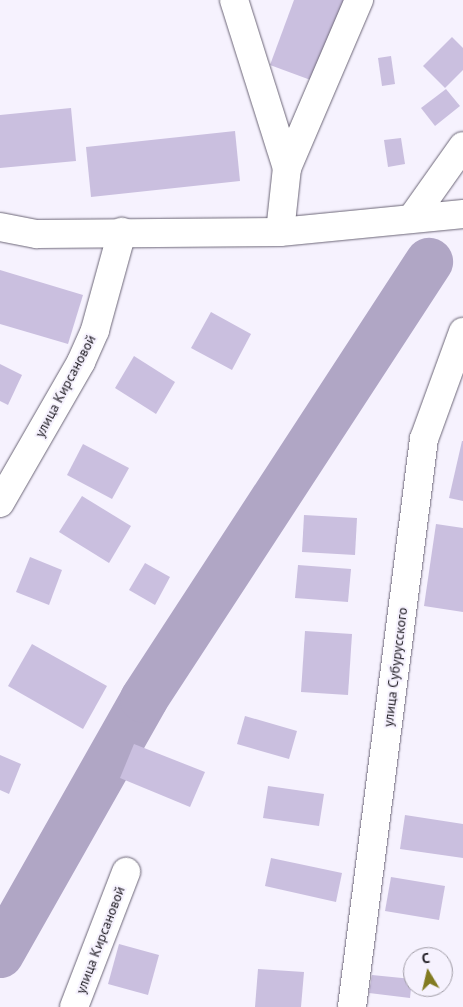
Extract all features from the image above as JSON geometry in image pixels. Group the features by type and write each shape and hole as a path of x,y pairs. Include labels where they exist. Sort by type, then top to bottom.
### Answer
{"street":[{"path":"234,0 287,168"},
{"path":"280,232 287,168 359,0"},
{"path":"412,218 463,146"},
{"path":"0,227 37,234 280,232 463,214"},
{"name":"улица Кирсановой","path":"0,503 81,362 95,330 122,232"},
{"name":"улица Субурусского","path":"352,1007 424,439 463,332"},
{"name":"улица Кирсановой","path":"74,1007 126,872"}],"building":[{"path":"294,0 346,0 316,82 270,65"},
{"path":"452,37 463,48 463,70 445,88 423,66"},
{"path":"391,56 395,84 382,86 378,58"},
{"path":"446,89 460,106 435,126 421,108"},
{"path":"71,108 76,161 0,168 0,115"},
{"path":"235,131 240,181 91,197 86,147"},
{"path":"401,138 405,164 388,167 384,140"},
{"path":"0,270 83,295 68,344 0,324"},
{"path":"211,312 251,334 232,370 191,348"},
{"path":"134,356 175,382 156,414 115,388"},
{"path":"0,364 22,375 8,405 0,401"},
{"path":"463,441 463,501 449,498"},
{"path":"83,444 129,468 112,499 67,475"},
{"path":"82,496 131,526 109,563 59,532"},
{"path":"304,515 357,518 355,555 302,552"},
{"path":"436,524 463,528 463,612 424,606"},
{"path":"30,557 62,570 49,605 16,592"},
{"path":"145,563 170,577 155,605 129,590"},
{"path":"298,565 351,569 348,602 295,598"},
{"path":"305,631 352,634 348,695 301,692"},
{"path":"32,644 107,686 83,729 8,686"},
{"path":"245,716 297,731 289,759 237,744"},
{"path":"134,744 205,772 190,807 120,778"},
{"path":"0,755 21,764 9,794 0,790"},
{"path":"268,786 324,794 319,826 263,818"},
{"path":"405,815 463,824 463,858 400,849"},
{"path":"271,858 342,873 336,902 265,886"},
{"path":"391,877 445,886 439,920 385,911"},
{"path":"119,944 159,955 148,995 108,984"},
{"path":"258,969 304,972 301,1007 255,1007"},
{"path":"372,975 403,978 403,997 410,998 369,993"}],"waterway":[{"path":"0,954 144,699 429,262"}]}
